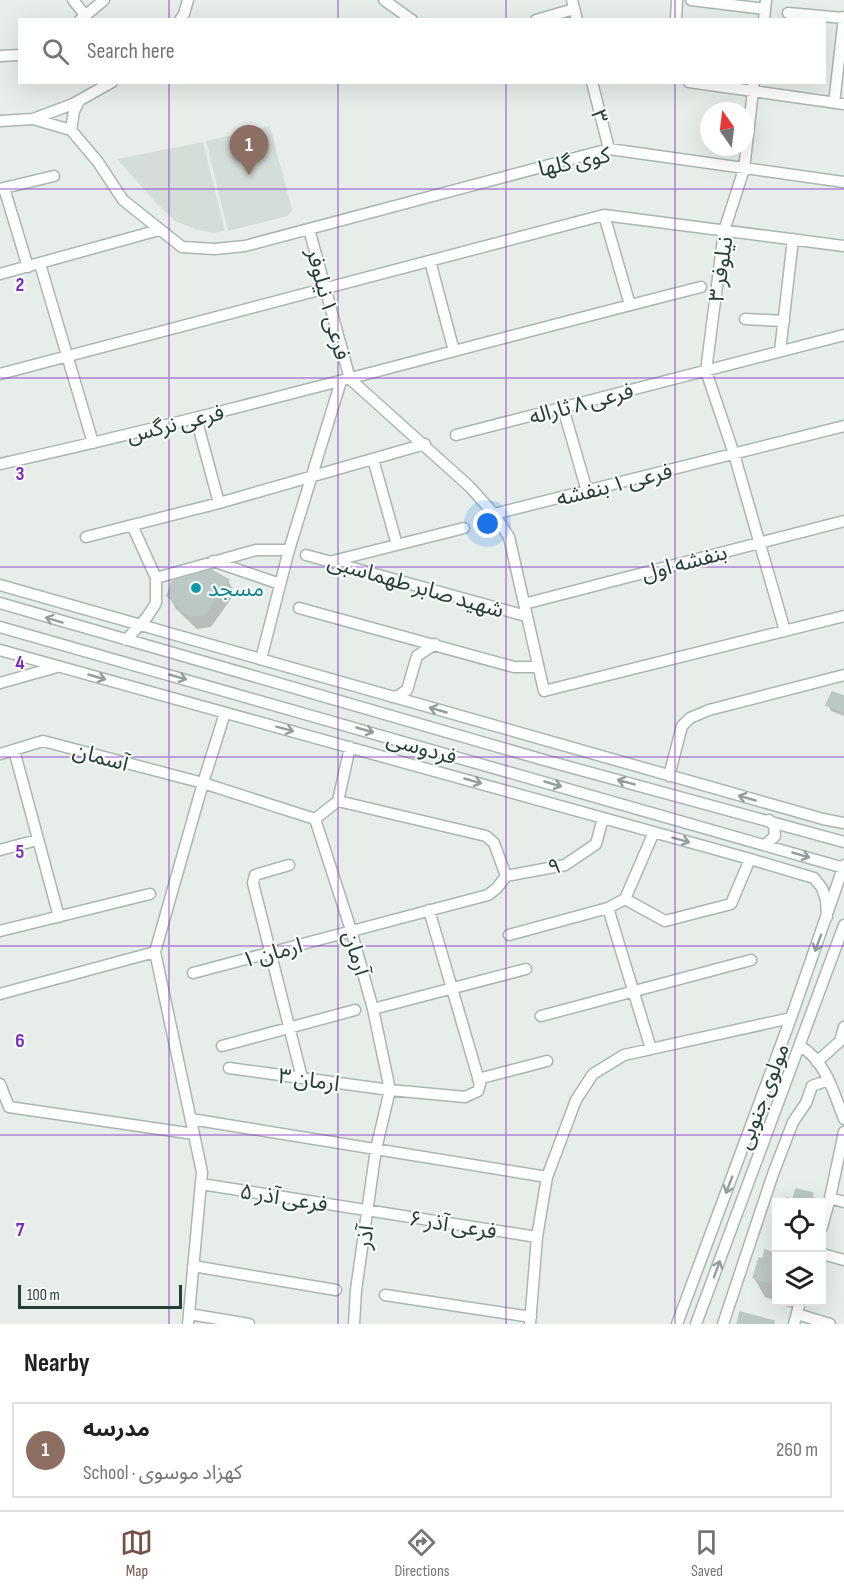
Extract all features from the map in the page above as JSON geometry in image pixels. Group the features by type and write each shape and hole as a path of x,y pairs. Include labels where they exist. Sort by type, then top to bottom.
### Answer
{"street":[{"path":"73,0 82,17 104,0"},
{"path":"181,18 188,0"},
{"path":"384,0 409,18"},
{"path":"676,18 677,0"},
{"path":"691,0 765,10"},
{"path":"544,18 574,10"},
{"path":"715,84 753,87 839,103 844,18 788,13"},
{"path":"0,56 18,55"},
{"path":"0,121 33,119 79,101 109,84"},
{"name":"۳","path":"593,84 609,149"},
{"name":"نیلوفر ۳","path":"706,371 724,231 744,169 753,87"},
{"path":"33,119 71,130 74,111 79,101"},
{"name":"کوی گلها","path":"71,130 98,162 123,200 182,247 215,249 245,246 609,149 844,182"},
{"path":"28,267 2,188 54,176"},
{"path":"604,215 630,305"},
{"path":"0,374 604,215 844,246"},
{"name":"فرعی ۱ نیلوفر","path":"309,229 326,289 345,380"},
{"path":"0,274 159,230"},
{"path":"780,351 794,239"},
{"path":"430,261 454,351"},
{"path":"40,264 93,443"},
{"name":"فرعی نرگس","path":"0,464 345,380 701,287"},
{"path":"745,319 784,321"},
{"name":"فرعی ۸ ثاراله","path":"456,435 844,335"},
{"path":"706,371 734,454 785,631"},
{"path":"261,659 310,478 345,380 425,444 470,487 494,514 509,537 544,691 844,616"},
{"path":"563,408 586,491"},
{"path":"196,417 219,503"},
{"name":"فرعی ۱ بنفشه","path":"494,514 844,426"},
{"path":"86,537 219,503 425,444"},
{"path":"374,459 397,545"},
{"name":"بنفشه اول","path":"524,604 844,521"},
{"path":"126,640 156,603 156,578 132,525"},
{"path":"331,562 464,528"},
{"path":"156,578 256,550 289,550"},
{"name":"شهید صابر طهماسبی","path":"306,555 526,616"},
{"path":"213,561 280,584"},
{"path":"0,585 669,776 844,823"},
{"name":"فردوسی","path":"0,603 544,760 844,842"},
{"path":"299,608 514,667 538,668"},
{"name":"فردوسی","path":"0,627 844,867"},
{"path":"391,697 399,696 407,690 417,656 435,644"},
{"path":"0,650 750,858 814,878 822,888 826,900 827,917"},
{"path":"0,683 59,666"},
{"path":"311,693 318,675"},
{"path":"669,776 682,726 690,718 709,710 844,675"},
{"path":"225,713 155,952 202,1172 188,1319 249,1324"},
{"name":"آسمان","path":"0,754 43,741 203,783 315,819"},
{"path":"315,819 338,801 350,747"},
{"path":"14,750 59,917"},
{"path":"338,801 486,836 494,843 506,876"},
{"name":"۹","path":"506,876 566,865 596,844 603,818"},
{"name":"آرمان","path":"315,819 351,930 373,1009 390,1090"},
{"path":"765,845 775,836 774,826 769,820"},
{"path":"820,835 844,828"},
{"path":"508,935 608,908 625,899 654,832"},
{"path":"0,850 37,840"},
{"path":"625,899 665,921 731,904 750,858"},
{"path":"289,865 261,872 255,875 253,883 302,1078"},
{"name":"مولوی جنوبی","path":"677,1324 791,1018 844,867"},
{"name":"ارمان ۱","path":"194,973 488,895 506,876"},
{"path":"0,931 150,894"},
{"path":"608,908 651,1049"},
{"path":"429,910 478,1079 547,1061"},
{"name":"مولوی جنوبی","path":"696,1324 844,926"},
{"path":"0,994 155,952"},
{"path":"542,1016 751,960"},
{"path":"373,1009 526,969"},
{"path":"222,1046 355,1010"},
{"path":"385,1295 530,1320 537,1237 547,1177 576,1100 593,1074 624,1055 791,1018"},
{"path":"817,1062 840,1041 844,1027"},
{"path":"800,1046 811,1052 828,1080 844,1119"},
{"name":"ارمان ۳","path":"229,1068 390,1090 465,1097 478,1091 480,1084 478,1079"},
{"path":"723,1324 773,1174 793,1122 806,1103 812,1086 828,1080"},
{"path":"0,1084 9,1107 194,1134"},
{"name":"آذر","path":"354,1324 356,1290 376,1149 390,1090"},
{"path":"191,1119 547,1177"},
{"path":"826,1212 844,1132"},
{"name":"فرعی آذر ۵","path":"201,1184 368,1210"},
{"path":"830,1198 844,1202"},
{"name":"فرعی آذر ۶","path":"368,1210 537,1237"},
{"path":"716,1219 733,1225"},
{"path":"826,1255 844,1260"},
{"path":"193,1266 336,1290"},
{"path":"795,1319 830,1324"}],"shaded area":[{"path":"270,126 292,210 288,216 228,231 206,141"},
{"path":"203,142 225,231 213,233 175,221 117,159"}],"building":[{"name":"مسجد","path":"211,570 229,580 204,615 188,616 167,596 172,581"},
{"path":"832,692 844,696 844,712 826,705"},
{"path":"796,1189 813,1193 812,1198 793,1198"},
{"path":"765,1250 772,1252 772,1284 753,1278 759,1258 763,1259"},
{"path":"740,1312 774,1321 774,1324 737,1324"}],"place":[{"name":"مدرسه","path":"249,175"},
{"name":"مسجد","path":"196,588"}]}
